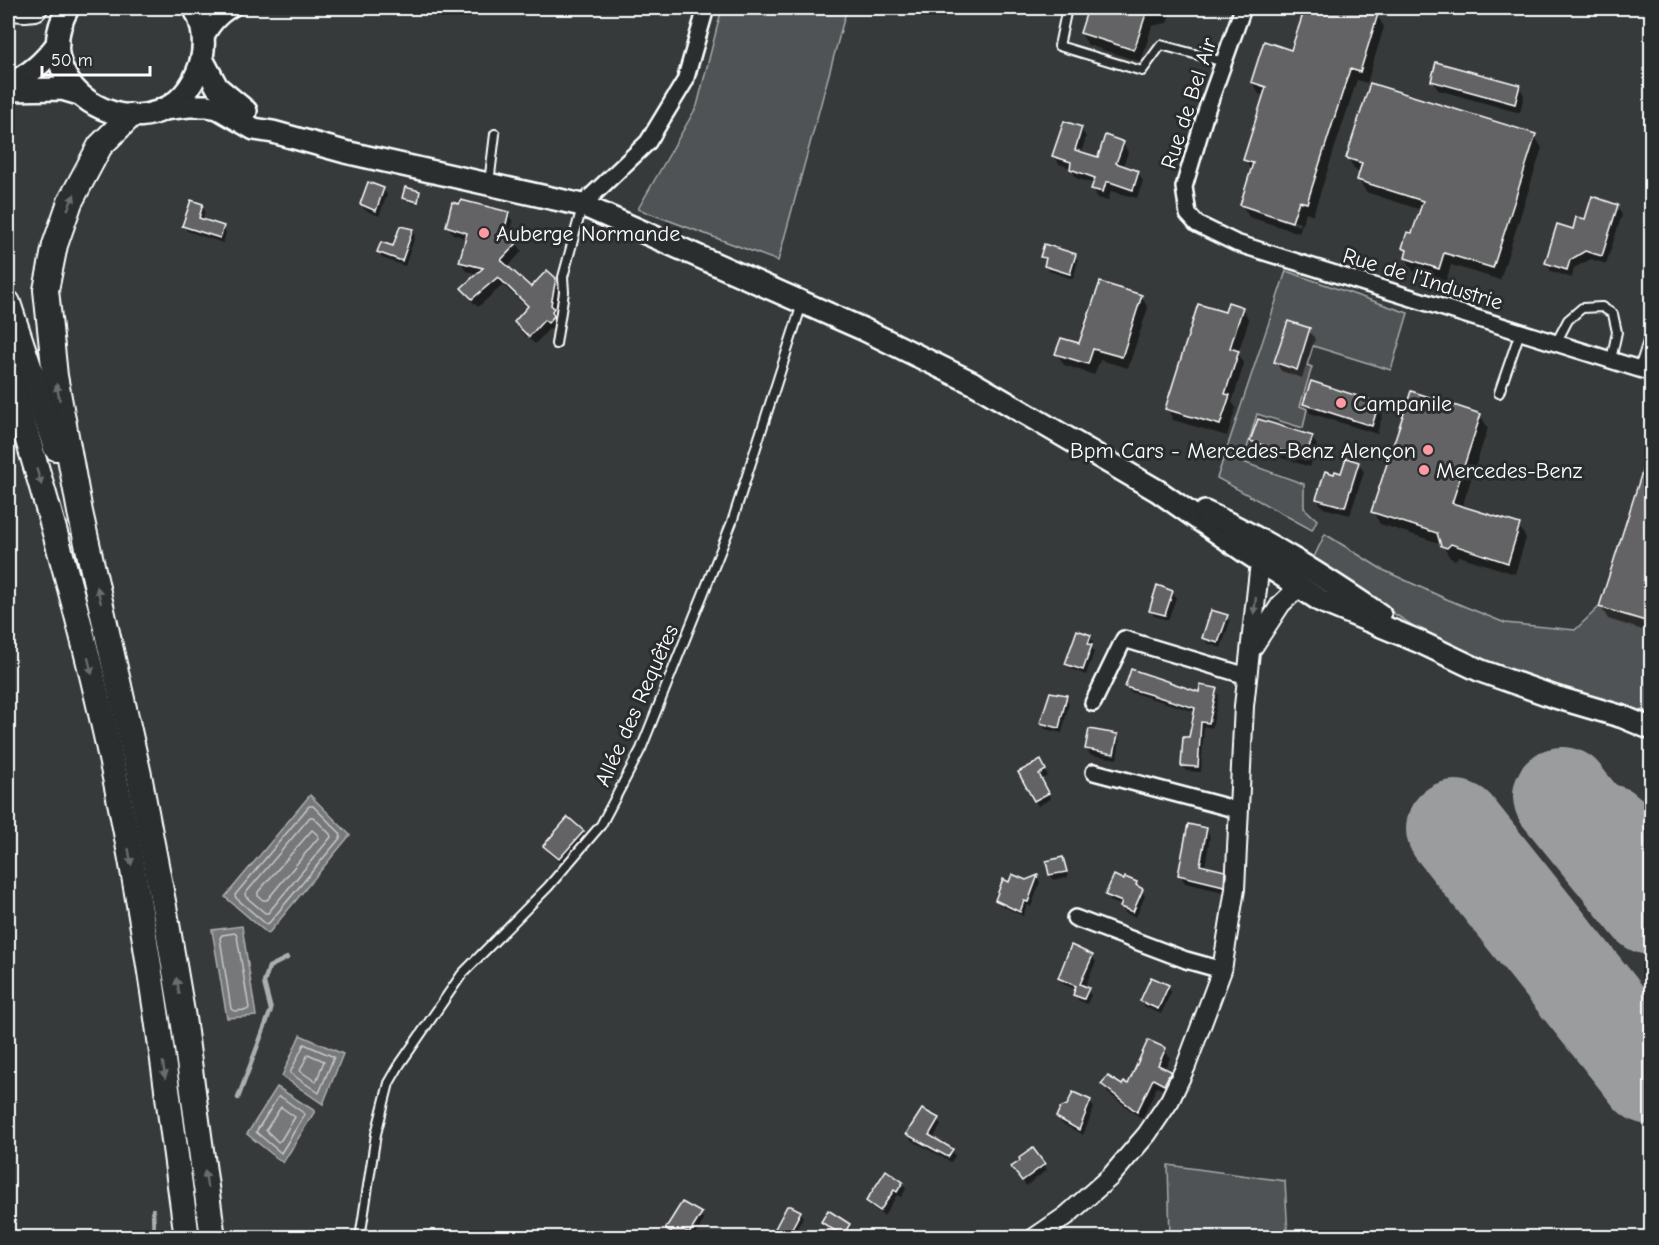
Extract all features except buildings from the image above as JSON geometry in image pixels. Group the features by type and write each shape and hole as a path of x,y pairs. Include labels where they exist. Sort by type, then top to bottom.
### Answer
{"highway":[{"path":"8,8 35,8"},
{"path":"130,116 100,146 70,202 55,245 46,290 55,376 80,512 139,775 165,912 183,1018 213,1238"},
{"path":"8,303 80,512"},
{"path":"8,375 54,526 95,686 122,814 159,1030 187,1238"},
{"path":"8,388 22,422"}],"main road":[{"path":"68,8 60,28 58,43 61,61 68,79 79,94 94,106 111,113 130,116 189,106 218,108 254,129 345,152 582,205 865,330 973,383 1158,491 1321,601 1420,642 1481,671 1555,697 1623,717 1652,729"},
{"path":"163,109 177,100 197,74 203,51 202,27 194,8"},
{"path":"8,84 31,73 46,60 58,43"},
{"path":"203,51 217,87 273,132"},
{"path":"8,90 54,89 79,94"},
{"path":"1158,491 1240,528 1322,577 1420,642"},
{"path":"1260,562 1268,552 1310,577 1322,577"},
{"path":"1623,717 1652,721"}],"street":[{"path":"203,51 209,29 216,20 233,8"},
{"path":"582,205 648,142 685,81 706,8"},
{"name":"Rue de Bel Air","path":"1188,214 1184,187 1207,109 1244,8"},
{"name":"Rue de l'Industrie","path":"1188,214 1197,224 1236,243 1645,371"},
{"path":"1034,1238 1066,1216 1111,1176 1147,1134 1170,1100 1186,1066 1222,970 1235,889 1247,676 1260,562"},
{"path":"1250,651 1281,604 1300,586"},
{"path":"1093,703 1124,639 1247,676"},
{"path":"1094,772 1238,810"},
{"path":"1075,918 1186,960 1222,970"}],"lane":[{"path":"1068,8 1059,46 1142,71 1161,45 1224,62"},
{"path":"489,184 495,134"},
{"path":"556,344 564,292 563,277 582,205"},
{"name":"Allée des Requêtes","path":"360,1238 376,1134 389,1083 462,974 548,887 601,825 641,749 732,522 803,302"},
{"path":"1556,343 1568,320 1582,308 1602,307 1613,314 1617,332 1611,360"},
{"path":"1645,371 1652,329"},
{"path":"1499,393 1520,332"}],"shaded area":[{"path":"722,8 847,8 778,261 638,209 697,106"},
{"path":"1286,271 1408,313 1391,370 1313,346 1307,365 1312,367 1300,406 1307,409 1303,428 1257,414 1243,462 1304,484 1304,508 1317,520 1312,530 1217,478"},
{"path":"1325,534 1383,570 1505,623 1575,630 1599,607 1651,623 1651,713 1557,689 1432,638 1312,561"},
{"path":"1168,1165 1285,1181 1288,1237 1170,1237"}],"water":[{"path":"310,795 350,835 268,934 225,897"},
{"path":"242,926 256,1016 227,1018 212,930"},
{"path":"300,1035 343,1054 323,1104 282,1076"},
{"path":"277,1087 315,1111 283,1163 247,1134"}],"waterway":[{"path":"238,1098 271,1010 264,983 269,967 287,958"},
{"path":"153,1210 154,1238"}],"taxiway":[{"path":"1581,819 1582,808 1609,803 1621,807 1631,815 1635,833 1627,866 1632,881"}],"runway":[{"path":"1562,796 1652,906"},
{"path":"1455,829 1652,1076"}],"place":[{"name":"Auberge Normande","path":"484,233"},
{"name":"Campanile","path":"1341,403"},
{"name":"Bpm Cars - Mercedes-Benz Alençon","path":"1428,450"},
{"name":"Mercedes-Benz","path":"1424,470"}]}
